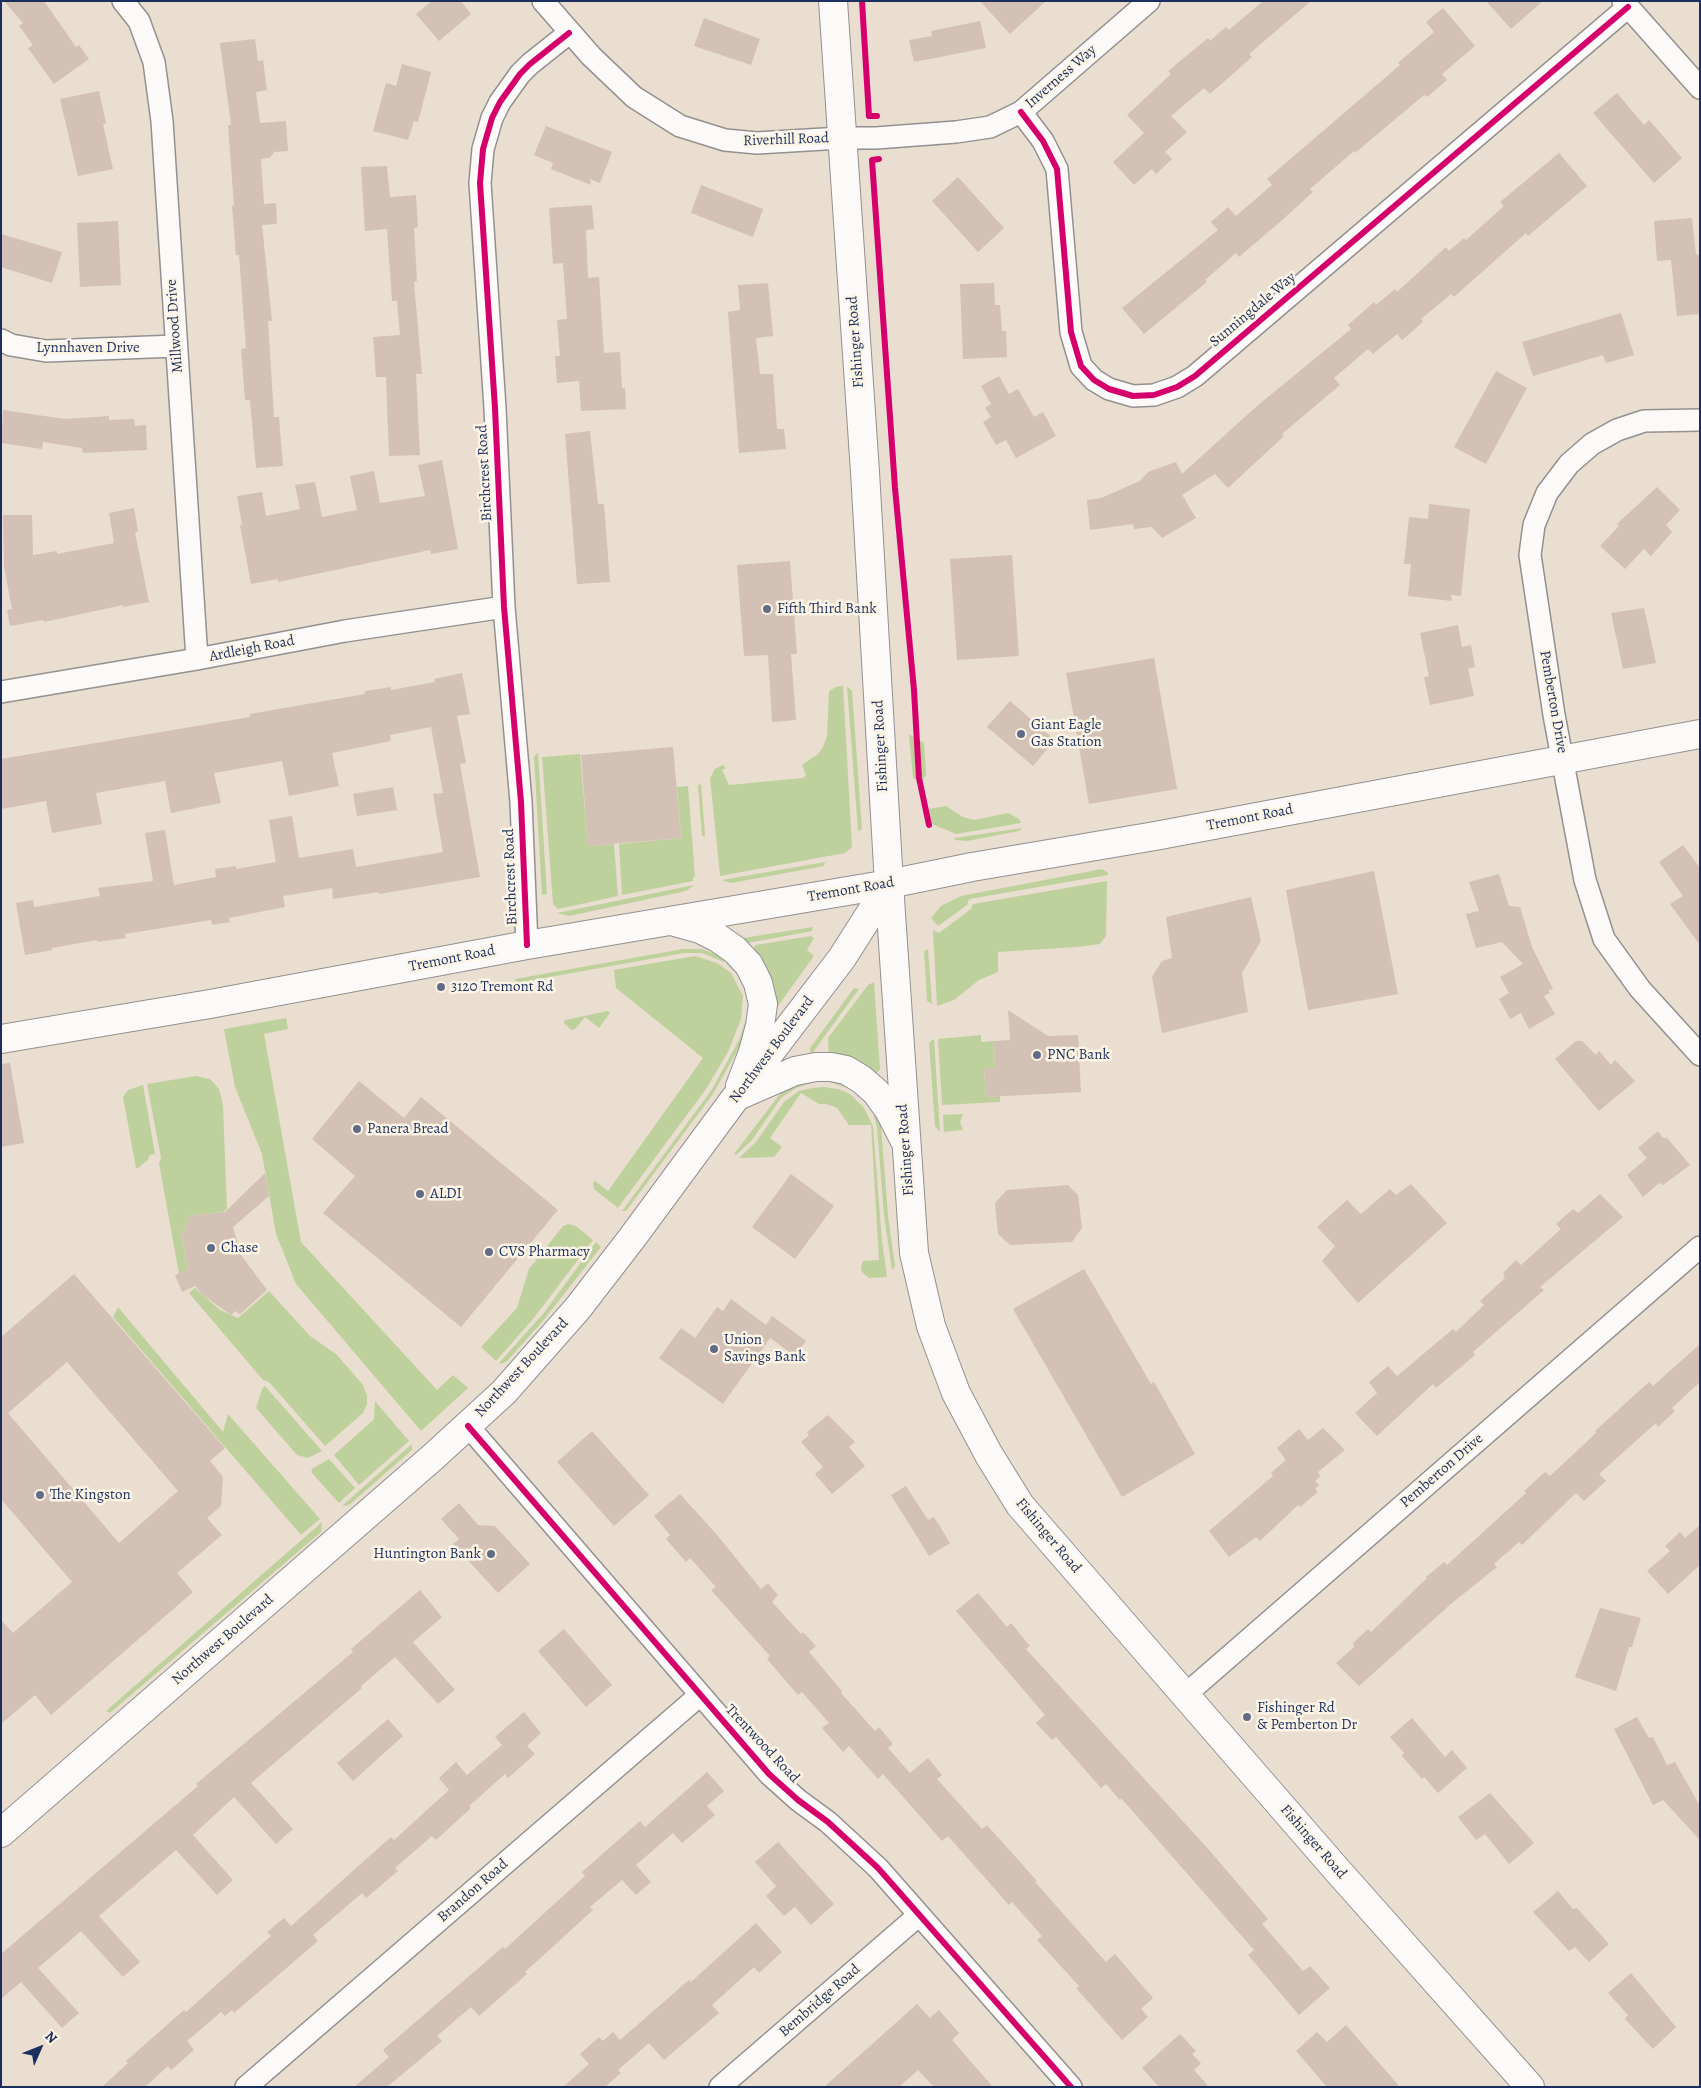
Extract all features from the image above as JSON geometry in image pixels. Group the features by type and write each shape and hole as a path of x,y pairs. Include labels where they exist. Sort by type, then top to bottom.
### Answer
{"main road":[{"name":"Fishinger Road","path":"833,1 864,462 905,1141 914,1253 931,1326 956,1393 989,1454 1020,1505 1530,2087"},
{"name":"Tremont Road","path":"1,1039 210,1004 527,945 889,884 1700,734"},
{"name":"Northwest Boulevard","path":"1,1833 468,1426 504,1392 578,1308 642,1225 736,1097 842,958 889,884"},
{"path":"671,920 700,929 718,938 735,950 748,965 758,983 762,1004 760,1026 753,1052 736,1097"},
{"path":"736,1097 795,1072 816,1067 846,1070 862,1079 876,1092 889,1110 905,1141"}],"street":[{"name":"Millwood Drive","path":"123,1 139,21 154,62 162,121 197,659"},
{"name":"Riverhill Road","path":"543,1 570,33 634,97 680,126 725,140 756,144 841,138"},
{"name":"Inverness Way","path":"841,138 876,138 990,127 1021,112 1149,1"},
{"name":"Sunningdale Way","path":"1021,112 1043,140 1057,169 1070,332 1081,366 1094,380 1109,389 1133,396 1154,395 1177,387 1194,376 1626,4"},
{"path":"1626,4 1700,88"},
{"name":"Birchcrest Road","path":"527,945 521,802 504,607 495,408 480,184 483,149 492,118 508,90 530,64 570,33"},
{"name":"Lynnhaven Drive","path":"1,340 11,344 46,351 176,346"},
{"name":"Pemberton Drive","path":"1700,420 1644,421 1617,430 1592,444 1569,464 1547,493 1534,525 1530,555 1552,705 1585,880 1604,939 1640,989 1700,1055"},
{"name":"Ardleigh Road","path":"1,692 197,659 345,631 504,607"},
{"name":"Pemberton Drive","path":"1185,1695 1700,1246"},
{"name":"Trentwood Road","path":"468,1426 769,1774 798,1800 828,1822 878,1868 1071,2087"},
{"name":"Brandon Road","path":"246,2087 700,1695"},
{"name":"Bembridge Road","path":"720,2087 919,1915"}],"green space":[{"path":"843,686 852,847 845,853 720,876 710,778 715,769 723,765 726,768 722,770 729,785 803,778 806,775 802,765 818,754 827,736 829,691"},
{"path":"847,686 852,691 862,829 858,831"},
{"path":"909,734 914,737 917,780 913,778"},
{"path":"918,739 924,743 926,775 922,781"},
{"path":"538,752 547,894 542,895 534,757"},
{"path":"580,754 588,846 614,844 618,896 558,909 553,904 542,757"},
{"path":"701,784 705,836 702,836 698,785"},
{"path":"688,786 695,877 693,877 693,881 622,895 619,844 681,838 677,787"},
{"path":"946,806 963,817 974,820 1008,813 1019,819 1021,823 956,834 932,824 929,809"},
{"path":"1022,828 1019,831 967,841 955,840 955,838"},
{"path":"825,862 824,866 731,883 722,880"},
{"path":"1102,869 1108,875 969,899 967,905 938,926 931,918 941,906 961,896"},
{"path":"1107,881 1106,936 1100,944 998,952 998,972 979,980 954,1000 937,1006 933,930 939,933 971,909 973,904"},
{"path":"694,885 686,891 569,916 557,913"},
{"path":"813,927 812,931 742,944 741,940 743,938"},
{"path":"811,936 814,938 807,950 814,956 778,1006 773,1004 751,952 756,945"},
{"path":"683,949 702,949 725,958 724,962 702,953 684,953 516,983 515,979"},
{"path":"928,949 932,1004 927,1001 924,951"},
{"path":"695,956 717,963 731,973 743,996 741,1019 728,1052 706,1089 618,1208 594,1189 593,1182 595,1181 608,1191 703,1058 616,988 614,970"},
{"path":"731,962 738,968 752,1005 742,1042 713,1094 626,1211 622,1211 711,1091 739,1040 748,1013 748,1004 740,977 727,964"},
{"path":"874,982 880,1069 876,1074 829,1057 828,1038 868,985"},
{"path":"854,988 859,989 811,1055 810,1048"},
{"path":"608,1011 610,1013 599,1028 585,1017 575,1029 571,1030 564,1023 565,1020"},
{"path":"286,1018 288,1029 264,1034 301,1242 437,1390 453,1375 468,1388 421,1431 296,1284 276,1234 262,1154 235,1087 224,1029"},
{"path":"981,1035 981,1042 994,1041 995,1068 984,1069 986,1097 1000,1096 1000,1102 942,1105 938,1039"},
{"path":"934,1039 940,1132 935,1126 929,1043"},
{"path":"196,1076 210,1079 219,1089 223,1106 227,1209 223,1212 190,1216 182,1236 188,1270 179,1274 159,1163 161,1158 147,1084"},
{"path":"818,1076 854,1087 877,1114 881,1126 888,1216 895,1266 892,1270 884,1215 877,1127 873,1113 859,1095 850,1089 830,1082 816,1081"},
{"path":"810,1078 812,1083 796,1088 781,1098 752,1140 736,1155 734,1154 780,1094 790,1086"},
{"path":"143,1085 155,1154 150,1155 149,1159 136,1168 123,1097 128,1090"},
{"path":"824,1087 838,1089 850,1094 864,1108 873,1126 882,1241 887,1277 869,1278 862,1272 861,1267 863,1261 879,1260 871,1125 849,1125 837,1108 826,1104 819,1104 801,1093 770,1138 782,1147 774,1157 739,1158 756,1142 784,1102 799,1091"},
{"path":"963,1114 960,1122 963,1130 944,1132 943,1115"},
{"path":"568,1224 576,1226 593,1240 533,1319 496,1361 481,1347 517,1308 529,1269 563,1226"},
{"path":"596,1242 601,1247 542,1322 507,1361 499,1363 543,1314"},
{"path":"195,1288 220,1310 238,1318 269,1291 310,1336 336,1354 363,1385 367,1396 367,1404 363,1413 325,1446 269,1382 263,1380 189,1293"},
{"path":"118,1307 223,1432 228,1414 320,1519 301,1535 113,1317"},
{"path":"265,1386 322,1451 308,1458 297,1455 256,1408 262,1389"},
{"path":"375,1401 409,1441 359,1485 334,1455 374,1419"},
{"path":"412,1444 412,1450 349,1505 342,1506"},
{"path":"329,1459 355,1488 339,1503 311,1472 313,1468"},
{"path":"322,1522 321,1532 110,1713 106,1711"}],"building":[{"path":"4,1 44,1 76,47 79,45 89,59 54,84 28,48 33,45 19,26 23,23"},
{"path":"432,1 461,1 471,14 439,41 416,14"},
{"path":"980,1 1046,1 1010,34"},
{"path":"1263,1 1311,1 1249,54 1252,57 1210,94 1204,88 1171,116 1187,132 1165,152 1172,159 1156,174 1152,169 1134,185 1113,162 1144,133 1127,115 1171,74 1168,71 1208,38 1210,41 1226,27 1229,30"},
{"path":"1486,1 1543,1 1511,29"},
{"path":"1443,8 1475,46 1442,74 1447,80 1427,97 1424,95 1355,153 1354,151 1310,189 1313,192 1281,221 1239,257 1236,253 1205,280 1207,282 1144,334 1122,308 1218,230 1211,222 1228,207 1236,216 1272,185 1267,179 1400,65 1398,63 1434,32 1426,22"},
{"path":"704,18 760,39 751,65 694,46"},
{"path":"980,21 986,48 914,62 909,40 932,36 931,31"},
{"path":"255,39 258,61 263,60 267,90 256,92 260,123 286,121 288,151 274,152 270,158 261,159 264,204 276,203 277,224 262,225 272,321 268,321 274,417 279,417 283,466 256,468 250,400 245,400 241,349 246,348 239,255 236,255 232,206 234,206 228,125 231,125 220,43"},
{"path":"402,64 431,72 418,122 414,121 408,140 373,131 386,83 396,86"},
{"path":"99,91 106,123 103,124 113,169 78,176 60,99"},
{"path":"1617,93 1644,125 1649,120 1682,158 1654,183 1593,113"},
{"path":"546,126 612,152 600,183 590,179 591,185 551,169 553,163 534,155"},
{"path":"1559,153 1587,186 1528,236 1526,233 1454,297 1451,294 1421,319 1423,322 1402,340 1397,334 1373,354 1368,349 1334,378 1340,385 1282,434 1284,436 1228,488 1215,474 1182,495 1196,518 1162,538 1152,527 1134,529 1133,524 1090,530 1087,500 1101,498 1140,481 1148,472 1176,462 1182,474 1257,406 1351,329 1348,325 1374,302 1376,305 1395,289 1397,292 1446,247 1449,251 1464,238 1466,240 1504,206 1500,202"},
{"path":"387,166 390,197 416,195 418,227 414,228 417,281 414,282 422,374 416,374 420,455 389,456 386,377 376,377 373,337 400,335 397,301 392,301 387,229 365,231 361,167"},
{"path":"958,177 1004,228 978,252 932,201"},
{"path":"701,185 763,209 753,237 691,213"},
{"path":"592,205 594,229 586,230 588,278 599,277 604,353 620,352 622,388 625,388 626,409 581,411 579,381 557,383 555,356 560,356 557,320 567,319 563,263 553,264 549,208"},
{"path":"1692,218 1696,255 1700,254 1700,314 1677,316 1671,260 1657,261 1654,221"},
{"path":"118,221 121,285 80,287 77,223"},
{"path":"1,234 62,252 52,283 1,267"},
{"path":"768,283 773,336 756,338 760,374 773,374 777,429 784,429 786,449 739,453 728,312 740,310 738,285"},
{"path":"994,283 995,305 1000,305 1002,331 1006,331 1007,357 963,359 960,284"},
{"path":"1621,313 1634,355 1606,363 1603,355 1533,376 1522,342"},
{"path":"1496,371 1527,388 1486,464 1454,447"},
{"path":"999,376 1009,394 1018,389 1034,417 1043,412 1056,436 1016,458 1006,440 996,445 983,422 991,417 985,408 991,404 981,386"},
{"path":"3,410 65,419 109,416 109,420 134,419 135,426 146,425 147,450 83,453 82,448 43,442 42,449 1,443"},
{"path":"590,431 598,504 604,504 610,582 577,584 565,434"},
{"path":"442,460 458,549 431,554 430,550 278,582 278,579 251,584 240,525 242,525 237,496 262,492 266,516 300,509 295,485 315,482 322,517 357,510 350,476 374,471 380,503 425,496 418,465"},
{"path":"1657,487 1680,510 1666,525 1672,532 1651,556 1644,549 1625,569 1600,546 1619,526 1617,524"},
{"path":"1429,504 1470,509 1461,596 1451,595 1452,601 1408,596 1411,564 1404,564 1409,517 1428,519"},
{"path":"134,508 138,531 135,532 149,602 123,607 123,605 44,622 43,620 10,626 7,610 12,609 4,567 3,515 32,515 33,555 57,551 57,554 114,543 109,513"},
{"path":"1012,555 1019,656 957,660 950,559"},
{"name":"Fifth Third Bank","path":"790,561 797,654 791,654 796,720 772,722 768,655 744,656 737,565"},
{"path":"1644,608 1656,663 1623,669 1611,613"},
{"path":"1458,625 1462,647 1471,645 1475,667 1468,669 1474,696 1430,705 1424,677 1429,676 1420,633"},
{"path":"1154,658 1177,789 1089,804 1066,673"},
{"path":"462,673 470,714 457,716 466,763 460,764 480,877 379,894 379,892 333,899 332,888 283,896 285,907 229,918 230,922 212,925 211,920 125,934 126,938 97,942 97,940 25,955 16,903 33,900 34,907 100,896 98,888 153,881 145,833 165,830 174,885 216,877 215,869 236,866 236,869 276,862 269,820 292,816 299,858 353,849 356,867 443,852 433,794 443,793 431,727 390,735 391,741 332,753 339,786 289,796 282,761 214,773 221,803 171,813 165,781 96,793 102,824 52,833 46,801 1,809 1,759 250,717 250,714 365,694 365,691 391,687 391,690 435,682 434,679"},
{"name":"Giant Eagle Gas Station","path":"1010,701 1055,740 1033,766 987,727"},
{"path":"673,747 681,838 588,846 581,755"},
{"path":"393,787 397,810 357,816 353,794"},
{"path":"1683,845 1700,868 1700,945 1670,904 1683,896 1659,862"},
{"path":"1374,871 1398,994 1308,1010 1286,890"},
{"path":"1499,874 1509,906 1520,907 1532,947 1553,989 1548,990 1550,993 1544,996 1555,1014 1529,1029 1521,1013 1510,1019 1499,999 1509,993 1500,977 1523,964 1502,942 1476,948 1466,914 1479,911 1469,882"},
{"path":"1251,897 1261,941 1242,973 1248,1012 1162,1033 1152,977 1162,961 1172,958 1166,917"},
{"name":"PNC Bank","path":"1008,1010 1048,1036 1078,1035 1081,1092 986,1097 984,1069 995,1068 994,1041 1010,1040"},
{"path":"1576,1041 1582,1041 1596,1055 1599,1051 1611,1065 1615,1060 1635,1081 1599,1111 1555,1059"},
{"path":"10,1063 24,1143 1,1147 1,1064"},
{"name":"ALDI","path":"359,1081 404,1118 421,1097 558,1210 461,1327 323,1213 355,1176 312,1139"},
{"path":"1658,1131 1663,1138 1667,1138 1690,1165 1663,1185 1659,1183 1643,1197 1627,1175 1647,1158 1638,1148"},
{"name":"Chase","path":"265,1173 269,1196 233,1227 241,1255 267,1290 240,1314 235,1311 231,1315 203,1295 195,1286 182,1292 175,1275 188,1269 182,1236 190,1216 225,1212"},
{"path":"791,1174 834,1206 795,1259 752,1227"},
{"path":"1411,1184 1447,1223 1358,1303 1322,1261 1335,1246 1317,1227 1347,1200 1361,1214 1390,1189 1396,1195"},
{"path":"1068,1185 1078,1195 1082,1228 1072,1242 1010,1245 998,1234 995,1203 1007,1190"},
{"path":"1600,1194 1623,1217 1540,1287 1544,1290 1473,1352 1475,1355 1436,1388 1433,1384 1377,1436 1355,1413 1377,1393 1369,1382 1388,1366 1397,1376 1453,1329 1456,1332 1484,1305 1480,1301 1505,1278 1503,1273 1516,1260 1521,1265 1561,1229 1556,1224 1573,1209 1578,1213"},
{"path":"1084,1269 1151,1384 1154,1382 1195,1454 1122,1497 1013,1309"},
{"name":"The Kingston","path":"74,1274 225,1448 210,1461 223,1477 221,1506 207,1518 222,1535 177,1573 193,1592 51,1715 35,1695 1,1724 1,1620 13,1633 72,1582 1,1499 1,1337","holes":["67,1362 178,1491 119,1543 8,1413"]},
{"name":"Union Savings Bank","path":"731,1299 766,1325 772,1316 806,1341 795,1356 770,1338 723,1404 659,1358 681,1328 695,1338 717,1307 723,1311"},
{"path":"1700,1344 1700,1382 1672,1408 1675,1411 1658,1427 1656,1423 1599,1474 1606,1481 1584,1501 1576,1493 1522,1545 1519,1542 1494,1564 1497,1567 1452,1603 1359,1686 1336,1663 1354,1647 1353,1643 1368,1629 1371,1632 1426,1577 1444,1562 1447,1565 1526,1493 1524,1491 1545,1472 1550,1476 1596,1433 1595,1431 1649,1382 1653,1386"},
{"path":"828,1415 855,1442 849,1447 865,1466 832,1494 815,1474 823,1467 801,1442 809,1435 807,1432"},
{"path":"1323,1428 1345,1450 1318,1472 1320,1476 1315,1481 1319,1485 1315,1489 1318,1492 1300,1507 1298,1505 1260,1541 1256,1537 1229,1557 1209,1531 1273,1476 1271,1473 1286,1460 1277,1448 1299,1429 1308,1440"},
{"path":"592,1431 649,1495 614,1526 557,1462"},
{"path":"906,1486 928,1520 934,1517 950,1543 929,1556 891,1495"},
{"path":"680,1494 717,1535 761,1589 768,1583 778,1595 772,1602 801,1634 803,1632 816,1646 809,1652 842,1691 841,1693 875,1731 879,1727 893,1744 888,1748 910,1773 928,1758 942,1775 937,1779 982,1829 987,1825 1106,1962 1115,1954 1153,1998 1141,2009 1148,2017 1122,2040 1076,1988 1079,1986 1037,1940 1042,1936 1012,1902 1009,1905 948,1836 942,1841 883,1774 878,1779 849,1746 843,1752 822,1728 829,1723 802,1692 798,1695 767,1659 770,1656 711,1590 716,1587 690,1558 686,1562 666,1539 670,1535 654,1516"},
{"name":"Huntington Bank","path":"459,1503 478,1525 495,1526 530,1564 498,1593 453,1544 459,1539 441,1519"},
{"path":"1700,1525 1700,1565 1668,1594 1647,1571 1670,1551 1665,1546 1680,1532 1685,1538"},
{"path":"420,1590 442,1617 413,1642 455,1690 438,1704 395,1657 361,1686 362,1688 251,1783 293,1829 276,1844 234,1797 193,1835 233,1880 217,1895 176,1850 99,1916 140,1962 123,1977 81,1931 38,1968 79,2013 62,2028 21,1982 1,1999 1,1954 198,1786 196,1784 353,1652 351,1649"},
{"path":"978,1593 1007,1627 1011,1623 1030,1646 1026,1649 1210,1851 1268,1919 1262,1924 1303,1971 1310,1966 1330,1988 1299,2015 1248,1955 1254,1950 1121,1798 1120,1800 1106,1784 1101,1788 1056,1737 1052,1740 1036,1723 1045,1715 956,1611"},
{"path":"1600,1608 1641,1618 1632,1647 1629,1647 1616,1691 1575,1677"},
{"path":"564,1629 612,1685 586,1707 538,1651"},
{"path":"524,1712 541,1733 527,1746 535,1754 508,1778 505,1774 469,1806 471,1808 436,1840 432,1836 395,1868 398,1871 366,1898 362,1893 313,1935 318,1941 234,2013 232,2010 225,2016 221,2012 187,2041 194,2050 171,2070 168,2066 145,2087 102,2087 128,2063 126,2061 184,2010 186,2012 271,1936 267,1932 284,1918 291,1926 391,1837 394,1840 449,1790 439,1778 456,1762 467,1775 502,1745 495,1737"},
{"path":"1637,1717 1649,1738 1653,1737 1667,1765 1675,1762 1700,1806 1700,1840 1663,1800 1653,1805 1614,1729"},
{"path":"1412,1718 1445,1757 1452,1750 1467,1768 1438,1793 1424,1777 1422,1779 1402,1756 1404,1753 1390,1737"},
{"path":"388,1719 403,1736 353,1781 337,1763"},
{"path":"707,1772 724,1791 707,1806 715,1815 682,1843 673,1833 636,1865 651,1882 636,1895 622,1880 590,1907 593,1910 525,1972 527,1974 479,2016 471,2007 437,2036 442,2041 387,2087 354,2087 389,2057 383,2050 503,1947 505,1949 585,1876 582,1872 640,1821 645,1827"},
{"path":"1490,1793 1534,1843 1509,1864 1485,1834 1476,1840 1458,1817"},
{"path":"778,1842 834,1904 811,1925 795,1907 784,1916 766,1896 776,1886 755,1862"},
{"path":"1558,1891 1573,1909 1577,1908 1609,1944 1589,1962 1575,1947 1569,1951 1533,1912"},
{"path":"756,1923 782,1952 759,1973 754,1967 712,2005 719,2013 664,2060 649,2043 618,2070 621,2073 605,2087 563,2087 589,2064 580,2054 599,2037 603,2041 613,2032 620,2040 689,1980 691,1982"},
{"path":"1631,1973 1676,2027 1653,2049 1625,2019 1628,2015 1608,1993"},
{"path":"917,2004 930,2018 939,2010 959,2033 952,2040 993,2087 934,2087 918,2070 899,2087 824,2087"},
{"path":"1346,2025 1400,2087 1327,2087 1296,2051 1317,2032 1327,2042"},
{"path":"1180,2034 1196,2051 1192,2054 1201,2063 1194,2070 1209,2087 1159,2087 1142,2068"}],"cycle path":[{"path":"862,1 869,116 877,116"},
{"path":"1021,112 1043,141 1057,169 1071,332 1081,366 1094,380 1109,389 1133,396 1154,395 1177,387 1195,376 1628,7"},
{"path":"527,945 521,802 504,607 495,408 480,183 483,149 492,118 500,102 520,74 569,33"},
{"path":"879,159 872,160 895,488 914,690 919,778 929,825"},
{"path":"468,1426 769,1774 798,1800 828,1822 878,1868 1071,2087"}],"place":[{"name":"Fifth Third Bank","path":"767,609"},
{"name":"Giant Eagle Gas Station","path":"1021,734"},
{"name":"3120 Tremont Rd","path":"441,987"},
{"name":"PNC Bank","path":"1037,1055"},
{"name":"Panera Bread","path":"357,1129"},
{"name":"ALDI","path":"420,1194"},
{"name":"Chase","path":"211,1248"},
{"name":"CVS Pharmacy","path":"489,1252"},
{"name":"Union Savings Bank","path":"714,1349"},
{"name":"The Kingston","path":"40,1495"},
{"name":"Huntington Bank","path":"491,1554"},
{"name":"Fishinger Rd & Pemberton Dr","path":"1247,1717"}]}
